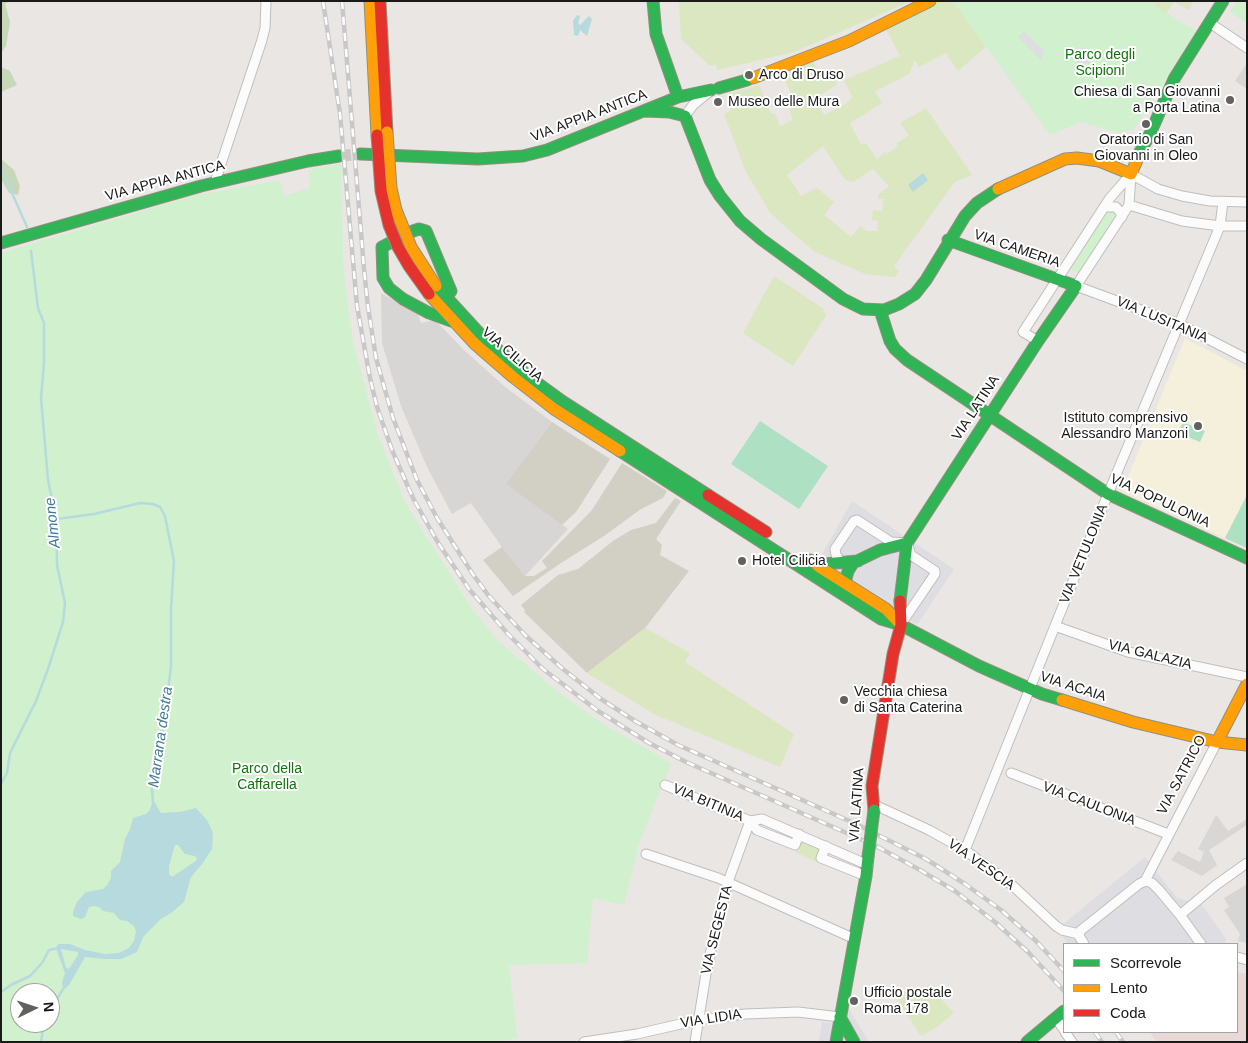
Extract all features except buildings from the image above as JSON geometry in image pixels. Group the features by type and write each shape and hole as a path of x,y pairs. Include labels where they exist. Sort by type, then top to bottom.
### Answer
{"street":[{"path":"215,182 262,40 265,28 266,1"},
{"name":"VIA CILICIA","path":"370,1 382,134"},
{"name":"VIA CILICIA","path":"380,1 381,191 389,224 409,266 432,290 454,322 513,377 554,408 790,559 847,589"},
{"path":"653,1 658,41 678,98 710,180 725,203 740,221 761,239 843,299 863,309 880,310 905,302 915,294 926,280 948,240 968,212 991,193 1017,179 1065,159 1077,158 1099,161 1168,192 1196,199 1247,202"},
{"name":"VIA APPIA ANTICA","path":"360,154 478,159 523,156 547,150 692,93 715,89 750,79 830,49 857,38 930,1"},
{"path":"1038,341 1022,332 1104,207 1131,174 1174,80 1223,1"},
{"path":"1210,23 1247,48"},
{"path":"685,116 692,105 715,89"},
{"path":"644,111 669,112 685,116"},
{"name":"VIA APPIA ANTICA","path":"1,243 215,182 308,161 340,156"},
{"name":"VIA LATINA","path":"836,1042 867,866 875,807 872,786 893,654 900,625 900,602 907,543 1038,341 1122,217 1129,205 1131,174"},
{"name":"VIA VETULONIA","path":"965,850 1108,494 1220,226 1222,202"},
{"path":"1129,205 1182,221 1220,226 1247,226"},
{"path":"1104,207 1116,207 1122,217"},
{"path":"446,298 451,290 426,231 413,231 382,246 382,265 387,286 396,294 420,308 454,322"},
{"name":"VIA CAMERIA","path":"948,240 1076,286"},
{"name":"VIA LUSITANIA","path":"1076,286 1179,324 1247,359"},
{"name":"VIA CILICIA","path":"432,290 446,298 480,334 528,377 562,401 810,560 847,589"},
{"name":"VIA POPULONIA","path":"880,310 890,341 900,354 990,415 1108,494 1247,558"},
{"path":"841,563 836,555 836,549 854,521 857,520 891,542 907,543"},
{"path":"847,589 850,566 858,560 880,550 907,543"},
{"path":"900,625 935,574 935,570 911,555 907,543"},
{"path":"810,560 824,564 858,560"},
{"name":"VIA ACAIA","path":"847,589 881,619 900,625 979,666 1030,689 1133,722 1217,742 1247,745"},
{"name":"VIA GALAZIA","path":"1055,626 1138,654 1247,677"},
{"name":"VIA SATRICO","path":"1145,881 1247,684"},
{"name":"VIA CAULONIA","path":"1011,773 1168,834"},
{"name":"VIA BITINIA","path":"665,785 750,821 757,830 795,845 799,834 867,866"},
{"name":"VIA VESCIA","path":"875,807 929,830 965,850 1013,886 1062,930 1079,934"},
{"name":"VIA SEGESTA","path":"695,1042 710,952 728,882 750,821"},
{"path":"826,846 821,858 867,866"},
{"path":"646,854 728,882 855,938"},
{"path":"1180,916 1216,885 1247,863"},
{"path":"1084,943 1079,934 1082,929 1145,881 1155,886 1200,943"},
{"name":"VIA LIDIA","path":"584,1042 602,1041 698,1020 768,1012 808,1013 840,1017"},
{"path":"1027,1042 1060,1014"},
{"path":"840,1017 854,1042"}],"shaded area":[{"path":"1024,31 1044,51 1041,60 1018,37"},
{"path":"1079,48 1087,48 1092,53 1090,64 1079,66 1074,61 1074,53"},
{"path":"1247,63 1247,89 1235,81"},
{"path":"381,293 418,314 421,323 435,320 464,350 504,386 552,422 507,484 568,529 525,576 471,503 452,514 427,467 401,406 382,343"},
{"name":"Istituto comprensivo Alessandro Manzoni","path":"1185,338 1247,371 1247,495 1225,538 1122,491"},
{"path":"552,422 610,459 576,512 562,525 506,484"},
{"path":"622,463 667,491 663,498 641,509 604,536 513,596 483,560 502,547 525,576 534,576 547,568 542,561 592,510"},
{"path":"675,498 681,501 656,539 662,545 660,555 689,571 645,628 587,673 524,612 525,610 521,605 558,575 578,569 613,541 631,530 656,523"},
{"path":"852,501 954,569 917,625 820,558"},
{"path":"1216,815 1228,831 1247,819 1247,825 1209,850 1217,865 1202,876 1171,860 1178,851 1200,862 1204,852 1198,849"},
{"path":"1145,857 1177,898 1202,905 1226,939 1225,943 1068,943 1056,930"},
{"path":"1247,884 1247,943 1226,939 1238,941 1240,934 1224,910 1229,907 1224,898"},
{"path":"1238,972 1247,974 1247,1042 1156,1042 1151,1033 1238,1033"},
{"path":"848,1008 869,1042 819,1041 822,1022 834,1023"}],"green space":[{"path":"1,1 10,1 5,4 10,22 6,46 1,53"},
{"path":"679,1 911,1 794,52 717,70 716,64 710,66 681,39"},
{"path":"938,1 953,1 986,47 958,71 946,53 919,67 915,60 909,74 875,91 882,103 850,123 861,145 866,143 877,159 885,152 887,154 898,146 896,144 909,135 900,123 926,108 972,175 955,182 894,267 899,271 895,277 865,274 815,252 780,222 769,211 745,170 724,114 730,111 728,94 759,85 771,114 775,114 780,126 793,120 788,106 794,103 781,69 811,58 819,72 832,70 837,85 815,98 824,115 847,103 852,97 844,80 900,56 886,29","holes":["823,146 845,180 853,182 873,169 889,186 878,195 878,199 884,199 882,211 873,210 872,220 878,221 877,231 867,231 860,226 851,237 824,215 834,202 817,188 801,196 787,175"]},
{"name":"Parco degli Scipioni","path":"953,1 1156,1 1154,6 1196,31 1134,129 1119,133 1081,122 1050,135"},
{"path":"1156,1 1194,1 1188,10 1174,2 1166,14 1154,6"},
{"path":"1237,1 1247,1 1247,23 1230,12"},
{"path":"1,67 10,71 17,85 3,91 1,94"},
{"path":"1,159 14,170 20,186 18,195 9,193 1,179"},
{"name":"Parco della Caffarella","path":"341,164 345,286 353,342 378,436 405,503 472,609 497,640 558,692 606,726 671,763 639,843 624,905 593,898 587,963 509,965 517,1038 496,1042 1,1042 1,253 193,196 280,180 284,196 310,188 309,172 315,168"},
{"path":"1109,210 1115,210 1119,215 1080,274 1069,268"},
{"path":"774,276 824,309 823,312 827,314 793,366 743,333"},
{"path":"760,421 828,466 799,509 731,464"},
{"path":"1183,422 1205,431 1200,442 1178,433"},
{"path":"1247,495 1247,548 1225,538"},
{"path":"645,628 690,653 685,662 794,734 780,767 654,714 587,673"},
{"path":"800,838 823,848 817,862 795,852"},
{"path":"928,985 954,1013 937,1027 920,1035 897,998 899,990 920,995"}],"water":[{"path":"577,15 580,16 578,23 580,25 589,16 592,19 587,36 580,30 578,36 574,35 573,21"},
{"path":"923,173 928,180 913,192 908,185"},
{"path":"153,800 161,813 180,812 196,808 207,820 213,833 212,849 191,877 184,902 161,919 143,937 137,952 121,959 85,957 69,985 63,990 62,983 65,973 56,948 58,944 70,944 85,950 105,954 119,953 129,948 134,941 136,931 134,926 127,921 120,920 114,913 103,911 99,907 94,906 89,907 85,917 81,919 73,916 73,912 77,902 86,892 103,889 108,884 111,878 111,871 120,862 125,839 133,818 146,814 150,810","holes":["175,845 178,845 185,854 197,858 196,861 172,877 169,874 169,866","61,949 78,952 69,969 66,968"]}],"waterway":[{"name":"Almone","path":"1,168 27,227"},
{"name":"Almone","path":"1,784 7,773 10,753 36,701 48,669 63,622 65,603 57,565 56,519 48,480 41,398 44,363 44,323 38,308 31,251"},
{"name":"Marrana destra","path":"56,519 94,514 140,503 153,504 160,507 165,516 174,561 171,609 171,666 160,758 152,788 153,803"},
{"path":"1,992 30,976 42,963 49,950 59,948"},
{"name":"Marrana destra","path":"60,994 63,989"},
{"name":"Marrana destra","path":"41,1042 42,1033"}],"tunnel":[{"path":"339,156 360,154"}],"railway":[{"path":"323,1 340,114 357,306 377,407 392,450 413,498 437,541 469,589 508,634 543,669 598,711 649,743 686,762 876,846 920,870 955,891 995,922 1028,952 1063,990"},
{"path":"342,1 364,269 376,358 393,418 417,480 437,518 488,595 526,636 601,699 678,745 854,823 926,859 1001,910 1035,940 1063,970"},
{"path":"1096,1033 1102,1042"},
{"path":"1117,1033 1123,1042"}],"traffic: fast":[{"path":"653,1 656,34 678,97"},
{"path":"1140,152 1174,79 1223,1"},
{"path":"719,88 747,80"},
{"path":"360,154 478,159 523,156 547,150 678,97 711,90"},
{"path":"644,111 669,112 685,116 710,180 740,221 761,239 843,299 863,309 884,310 899,304 915,294 926,280 965,216 977,203 998,189"},
{"path":"1,243 201,186 308,161 339,156"},
{"path":"446,298 451,291 426,231 419,229 413,231 382,247 383,278 389,288 403,299 429,313 451,321"},
{"path":"900,601 907,543 1038,341 1076,286 948,240"},
{"path":"436,286 480,334 529,377 562,401 708,495"},
{"path":"880,310 890,341 895,349 907,360 1108,494 1247,558"},
{"path":"620,451 881,619 901,625 979,666 1042,694 1062,700"},
{"path":"843,591 848,571 853,563 880,550 907,543"},
{"path":"810,560 824,564 858,561"},
{"path":"868,857 874,810"},
{"path":"836,1042 868,857"},
{"path":"1027,1042 1063,1012"},
{"path":"840,1017 854,1042"}],"traffic: slow":[{"path":"370,1 377,135"},
{"path":"753,78 849,41 930,1"},
{"path":"387,132 391,188 396,210 411,247 436,286"},
{"path":"998,189 1065,159 1077,158 1099,161 1131,174 1137,160"},
{"path":"429,294 475,344 513,377 554,409 620,451"},
{"path":"818,566 886,609 900,624"},
{"path":"1217,742 1247,684"},
{"path":"1062,700 1133,722 1217,742 1247,745"}],"traffic: jam":[{"path":"380,1 387,132"},
{"path":"377,135 381,191 389,225 398,247 409,266 429,294"},
{"path":"708,495 766,532"},
{"path":"874,810 872,786 893,654 901,625 900,601"}],"place":[{"name":"Arco di Druso","path":"749,75"},
{"name":"Chiesa di San Giovanni a Porta Latina","path":"1230,100"},
{"name":"Museo delle Mura","path":"718,102"},
{"name":"Oratorio di San Giovanni in Oleo","path":"1146,124"},
{"name":"Istituto comprensivo Alessandro Manzoni","path":"1198,426"},
{"name":"Hotel Cilicia","path":"742,561"},
{"name":"Vecchia chiesa di Santa Caterina","path":"844,700"},
{"name":"Ufficio postale Roma 178","path":"854,1001"}]}
